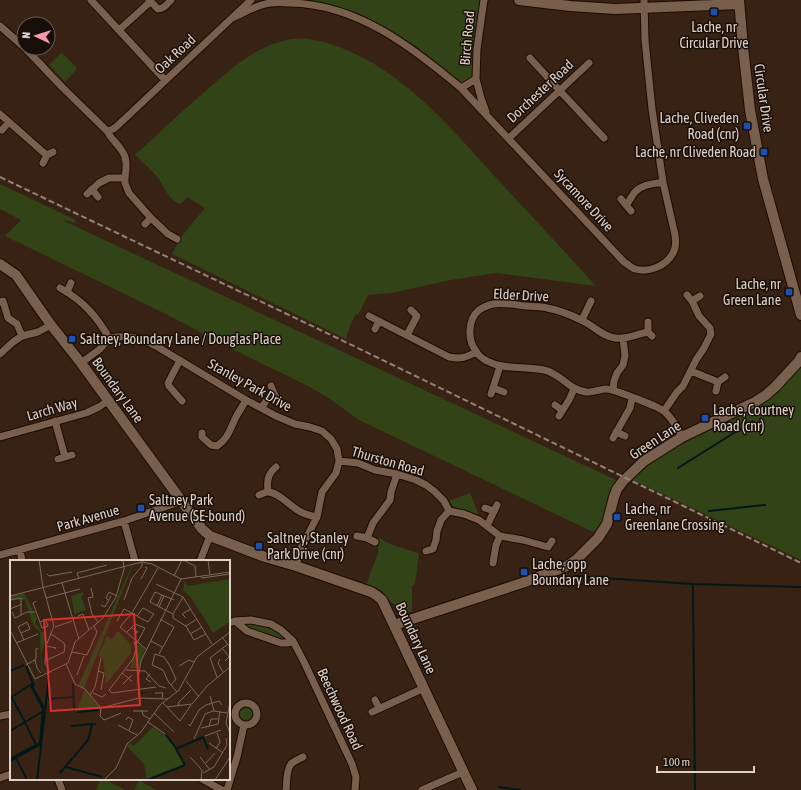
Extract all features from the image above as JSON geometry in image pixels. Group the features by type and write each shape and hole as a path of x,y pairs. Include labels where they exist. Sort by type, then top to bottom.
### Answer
{"street":[{"path":"91,0 165,80"},
{"path":"119,30 149,1 158,9 162,9 171,0"},
{"name":"Oak Road","path":"107,131 116,127 251,0"},
{"name":"Birch Road","path":"484,0 477,49 476,79 481,98 488,115"},
{"path":"519,0 570,6 615,9 644,4 739,2"},
{"name":"Sycamore Drive","path":"232,18 270,1 304,3 353,16 391,36 412,49 461,88 488,115 624,262 634,269 643,270 661,266 674,253 676,244 663,182 652,109 645,40 644,4"},
{"name":"Circular Drive","path":"739,2 750,110 763,179 801,314"},
{"path":"0,26 16,41"},
{"path":"32,56 107,131 109,137 123,151 126,159 125,182 129,193 151,218 168,234 177,239"},
{"path":"530,58 604,138"},
{"name":"Dorchester Road","path":"509,138 589,63"},
{"name":"Birch Road","path":"461,88 476,79"},
{"path":"0,114 8,122 50,153 43,163"},
{"path":"2,130 8,122"},
{"path":"98,196 90,192 99,183 109,178 125,178"},
{"path":"621,199 628,208 630,200 640,188 663,182"},
{"path":"145,224 151,218"},
{"name":"Boundary Lane","path":"0,264 16,275 51,325 109,400 202,529 210,536 265,557 371,592 382,600 472,790"},
{"path":"71,283 63,290 86,306 104,328 109,338 100,349 81,363"},
{"path":"664,411 683,386 696,360 710,338 710,328 699,316 690,298 700,296"},
{"path":"0,302 3,301 8,318 17,324 22,336"},
{"path":"582,320 591,301"},
{"name":"Elder Drive","path":"476,352 471,341 471,322 476,313 484,306 494,303 546,307 582,320 608,336 615,338 650,334 648,322"},
{"path":"411,310 417,316 425,316"},
{"path":"369,316 449,357 465,357 476,352 482,358 500,366 552,372 574,389 586,392 606,389 613,390 642,401 664,411 673,421 682,437"},
{"path":"407,335 417,316"},
{"path":"0,320 8,318"},
{"path":"375,330 379,321"},
{"path":"0,354 22,336 38,332 51,325"},
{"name":"Stanley Park Drive","path":"109,338 119,336 145,340 246,400 276,416 295,424 322,431 331,439 337,449 339,461"},
{"path":"613,390 614,381 623,365 625,356 623,338"},
{"name":"Green Lane","path":"394,625 522,583 567,566 577,559 598,538 607,524 617,489 623,481 644,461 682,437 755,402 766,395 801,357"},
{"path":"168,383 180,360"},
{"path":"500,366 492,391 504,392"},
{"path":"691,371 718,382"},
{"path":"716,391 718,382 725,377"},
{"path":"160,383 168,383"},
{"path":"168,383 182,401"},
{"path":"554,405 561,413 574,389"},
{"path":"261,408 273,392"},
{"path":"625,436 614,435 630,408 632,398"},
{"name":"Larch Way","path":"0,437 86,413 109,400"},
{"path":"200,437 217,450 230,431 246,400"},
{"path":"55,421 65,457"},
{"path":"296,566 300,550 317,518 322,492 336,472 339,461"},
{"name":"Thurston Road","path":"339,461 358,463 375,470 397,474 416,480 426,485 444,500 450,511"},
{"path":"268,492 267,482 271,471 276,466"},
{"path":"368,538 372,523 390,500 397,474"},
{"path":"259,495 268,492 273,493 299,511 317,518"},
{"name":"Park Avenue","path":"0,555 124,521 182,501"},
{"path":"485,508 495,508 487,526"},
{"path":"432,552 441,520 450,511 464,514 478,520 500,536 550,547"},
{"path":"124,521 135,560"},
{"path":"200,560 210,536"},
{"path":"357,536 368,538 375,542"},
{"path":"493,563 496,546 500,536"},
{"path":"20,550 22,560"},
{"name":"Beechwood Road","path":"232,622 251,620 271,624 281,630 293,641 352,764 356,777 355,790"},
{"name":"Beechwood Road","path":"232,622 247,631 282,643 293,641"},
{"path":"372,712 424,688"},
{"path":"376,700 379,708"},
{"path":"227,790 237,757 244,725"},
{"path":"286,790 288,772 292,762 303,757"},
{"path":"422,790 463,772"},
{"path":"0,778 10,774"},
{"path":"58,780 62,790"},
{"path":"204,780 222,790"}],"green space":[{"path":"276,0 480,0 481,3 474,48 474,73 470,80 465,84 458,82 417,47 382,27 351,12"},
{"path":"293,39 316,40 348,51 371,62 407,87 439,116 596,286 496,273 451,280 391,293 368,295 358,315 356,314 350,326 346,339 172,254 181,237 205,208 187,197 179,204 175,202 155,174 135,155 232,68 267,46"},
{"path":"62,53 77,68 65,82 49,65"},
{"path":"0,184 76,220 75,223 62,220 618,481 610,495 603,520 593,532 359,420 327,397 308,386 234,350 166,314 5,236 21,220 0,209"},
{"path":"801,364 801,560 629,478 679,443 762,404 787,382"},
{"path":"470,493 478,515 454,507 449,501"},
{"path":"378,538 390,544 419,553 415,584 412,586 412,612 402,611 392,603 381,590 366,585 378,553"},
{"path":"244,624 257,624 272,629 284,638 284,640 245,627"},
{"path":"243,708 249,708 253,712 253,718 249,722 243,722 239,718 239,712"},
{"path":"100,780 107,780 125,790 96,790"},
{"path":"139,780 156,790 134,790"}],"waterway":[{"path":"678,468 753,421"},
{"path":"709,511 765,505"},
{"path":"575,576 692,584 801,587"},
{"path":"692,584 695,790"},
{"path":"499,787 520,790"}],"railway":[{"path":"0,177 333,336 801,563"}],"place":[{"name":"Lache, nr Circular Drive","path":"714,12"},
{"name":"Lache, Cliveden Road (cnr)","path":"747,126"},
{"name":"Lache, nr Cliveden Road","path":"764,152"},
{"name":"Lache, nr Green Lane","path":"789,292"},
{"name":"Saltney, Boundary Lane / Douglas Place","path":"72,339"},
{"name":"Lache, Courtney Road (cnr)","path":"705,418"},
{"name":"Saltney Park Avenue (SE-bound)","path":"141,508"},
{"name":"Lache, nr Greenlane Crossing","path":"617,517"},
{"name":"Saltney, Stanley Park Drive (cnr)","path":"259,546"},
{"name":"Lache, opp Boundary Lane","path":"524,572"}]}
